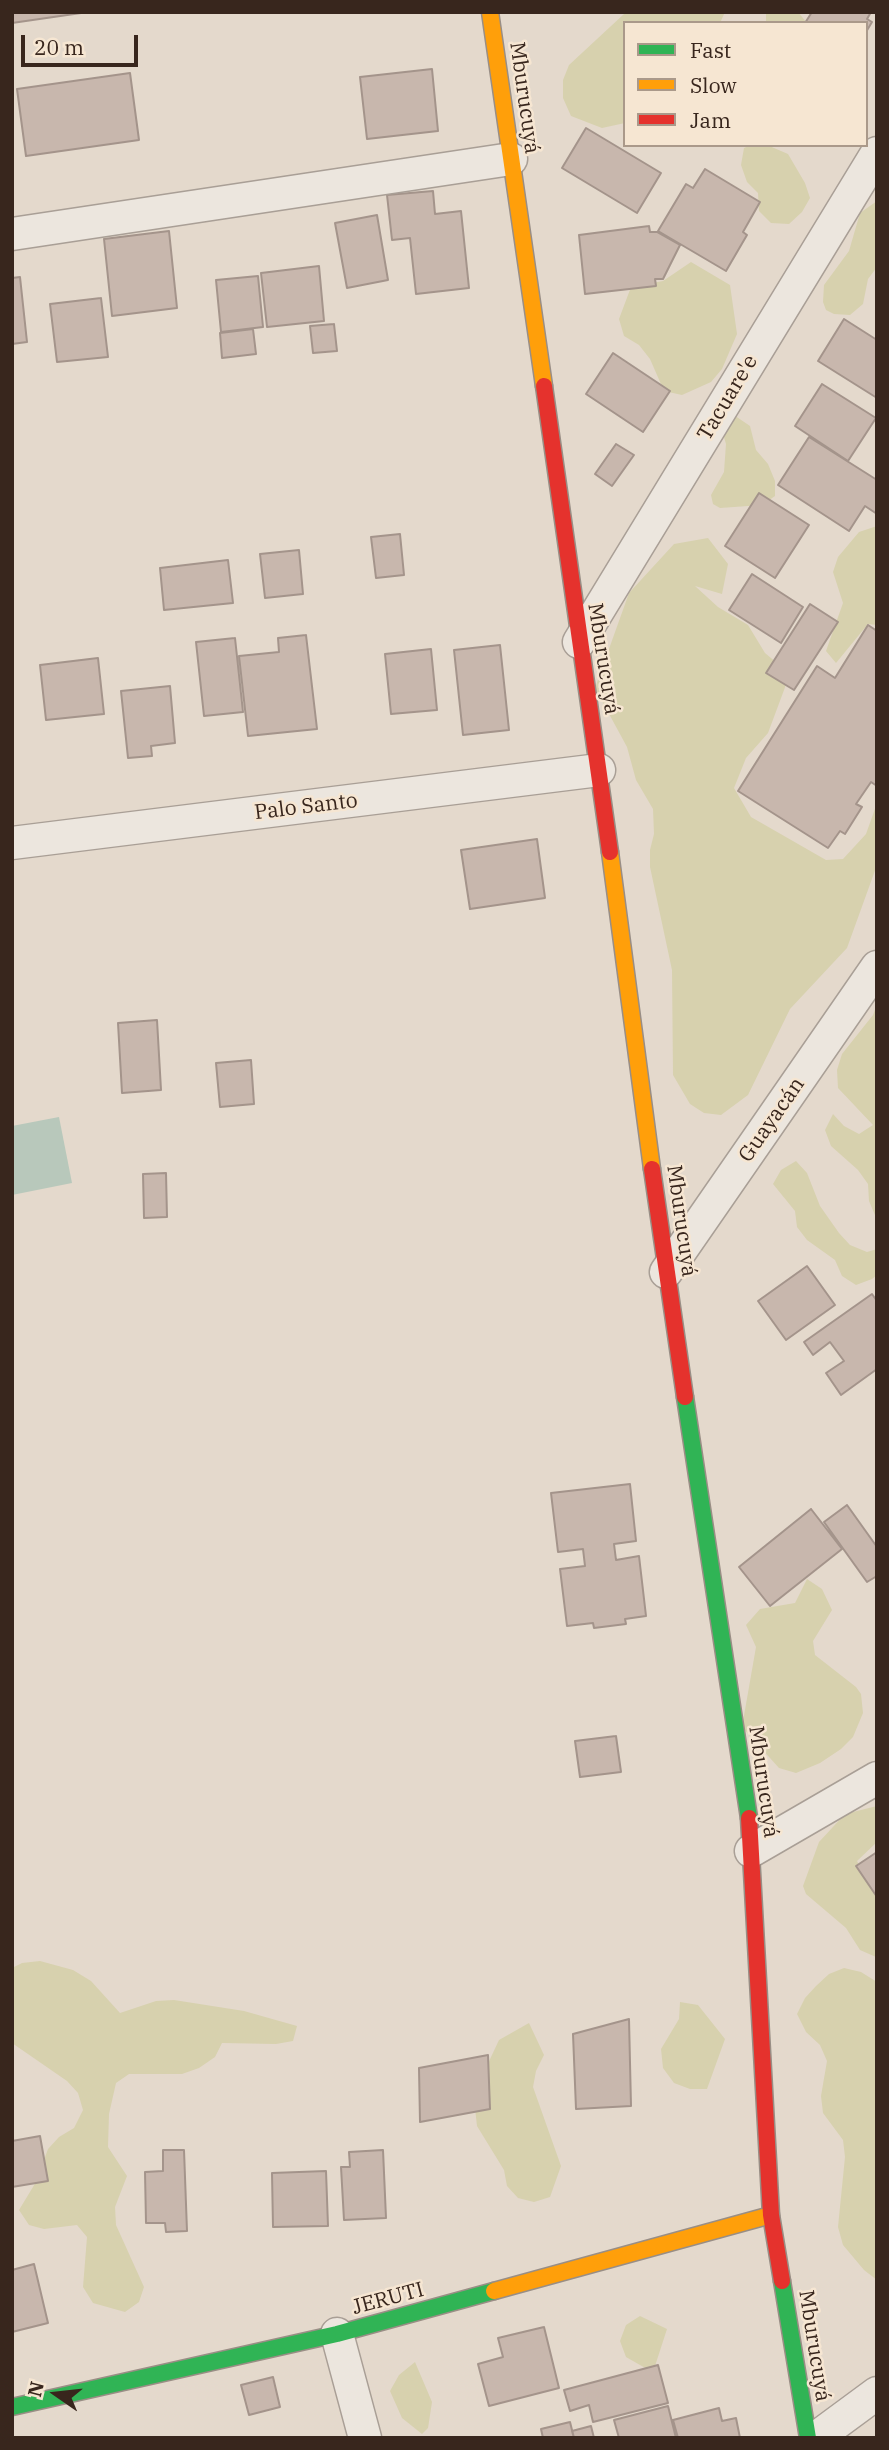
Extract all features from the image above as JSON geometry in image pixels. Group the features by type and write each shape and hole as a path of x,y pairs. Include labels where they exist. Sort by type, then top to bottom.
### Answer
{"street":[{"name":"Mburucuyá","path":"490,12 751,1851 771,2215 808,2438"},
{"name":"Tacuare'e","path":"579,642 877,153"},
{"path":"12,234 511,159"},
{"name":"Palo Santo","path":"12,843 599,770"},
{"name":"Guayacán","path":"667,1272 877,967"},
{"path":"751,1851 877,1778"},
{"name":"JERUTI","path":"12,2407 337,2334 771,2215"},
{"path":"337,2334 365,2438"},
{"path":"816,2438 877,2393"}],"shaded area":[{"path":"618,12 725,12 721,21 623,21 623,123 602,128 571,116 563,98 563,80 569,65 624,14"},
{"path":"766,12 798,12 805,21 766,21"},
{"path":"772,147 788,154 805,183 810,198 802,212 789,224 771,223 759,211 758,193 747,182 741,165 744,148"},
{"path":"877,201 877,267 868,279 863,304 850,315 834,314 826,310 823,302 824,285 849,251 860,213"},
{"path":"691,262 730,285 737,334 722,369 711,382 682,395 664,391 650,359 639,345 624,336 619,319 631,287 663,281"},
{"path":"728,411 750,426 756,450 768,464 775,481 775,496 762,505 720,508 713,504 711,495 724,472 726,444 721,427"},
{"path":"877,526 877,625 868,624 836,663 826,651 843,603 833,572 838,557 859,532"},
{"path":"708,538 728,564 722,594 695,586 718,607 748,625 765,653 790,674 768,733 746,758 734,788 751,817 826,860 843,859 866,834 877,803 877,865 847,948 790,1009 748,1095 721,1115 704,1113 690,1104 673,1075 672,970 650,867 654,834 653,809 636,780 627,747 595,688 629,593 674,544"},
{"path":"877,1004 877,1220 869,1201 868,1184 858,1170 831,1146 825,1130 833,1114 844,1126 859,1134 873,1125 838,1088 837,1070 842,1054 873,1015"},
{"path":"59,1117 72,1183 12,1195 12,1126"},
{"path":"796,1161 807,1173 820,1206 850,1245 867,1252 877,1249 877,1275 872,1279 856,1285 842,1276 835,1260 807,1240 797,1227 795,1211 773,1184 781,1170"},
{"path":"807,1579 822,1589 832,1610 813,1641 815,1655 856,1687 861,1694 863,1713 853,1737 841,1749 820,1763 796,1773 779,1768 742,1727 756,1647 746,1625 760,1609 795,1603"},
{"path":"877,1806 877,1842 857,1861 877,1899 876,1957 860,1950 846,1928 806,1894 803,1886 819,1842 845,1814"},
{"path":"40,1961 73,1970 91,1981 120,2013 156,2001 174,2000 244,2011 297,2026 293,2041 276,2044 222,2043 215,2057 199,2068 182,2074 129,2074 116,2083 109,2114 108,2147 127,2176 115,2207 116,2225 144,2287 139,2302 125,2312 93,2303 83,2287 87,2237 77,2225 44,2229 29,2225 19,2210 36,2182 48,2149 59,2137 74,2128 83,2110 78,2093 67,2081 12,2043 12,1968 22,1963"},
{"path":"844,1968 861,1972 877,1982 877,2280 864,2270 843,2245 838,2227 845,2157 843,2140 823,2113 821,2096 827,2061 820,2045 806,2032 797,2014 805,1998 816,1986 829,1974"},
{"path":"680,2002 698,2005 725,2039 707,2089 690,2089 674,2083 663,2068 661,2049 679,2019"},
{"path":"529,2023 544,2055 536,2071 533,2087 561,2166 550,2197 534,2202 518,2198 507,2186 504,2170 477,2126 475,2108 484,2072 499,2040"},
{"path":"640,2316 667,2329 655,2366 647,2369 626,2357 620,2341 626,2325"},
{"path":"415,2362 432,2402 428,2428 422,2434 402,2418 390,2391 399,2375"}],"building":[{"path":"12,12 88,12 12,23"},
{"path":"812,12 871,12 867,19 872,22 868,29 868,21 806,21"},
{"path":"432,69 438,131 367,139 360,77"},
{"path":"130,73 139,140 26,156 17,89"},
{"path":"586,128 661,173 637,213 562,168"},
{"path":"705,169 760,202 743,232 747,235 726,271 658,231 686,184 693,188"},
{"path":"433,191 435,214 461,211 469,288 416,294 410,238 392,240 387,195"},
{"path":"377,215 388,280 347,288 335,223"},
{"path":"649,226 650,232 657,232 680,245 663,279 655,279 656,286 585,294 579,235"},
{"path":"169,231 177,308 112,316 104,239"},
{"path":"319,266 324,321 267,327 261,273"},
{"path":"258,276 263,327 221,332 216,280"},
{"path":"20,277 27,342 12,344 12,278"},
{"path":"101,298 108,357 57,362 50,304"},
{"path":"844,319 877,340 877,398 818,361"},
{"path":"334,324 337,351 313,353 310,326"},
{"path":"253,329 256,354 222,358 220,333"},
{"path":"613,353 670,391 643,432 586,394"},
{"path":"822,384 876,418 848,461 795,426"},
{"path":"809,437 877,480 877,514 865,506 849,531 778,485"},
{"path":"616,444 634,455 612,486 595,474"},
{"path":"759,493 809,525 775,578 725,546"},
{"path":"400,534 404,575 376,578 371,537"},
{"path":"299,550 303,594 265,598 260,554"},
{"path":"228,560 233,603 164,610 160,568"},
{"path":"752,574 803,607 781,643 729,610"},
{"path":"810,604 838,622 794,690 766,673"},
{"path":"868,625 877,631 877,786 871,782 856,804 862,807 845,834 840,831 828,848 738,791 817,666 835,678"},
{"path":"306,635 317,729 248,736 239,656 279,652 278,638"},
{"path":"235,638 243,712 204,716 196,642"},
{"path":"500,645 509,730 463,735 454,650"},
{"path":"431,649 437,710 391,714 385,654"},
{"path":"98,658 104,714 46,720 40,665"},
{"path":"170,686 175,743 151,746 152,756 128,758 121,691"},
{"path":"537,839 545,898 470,909 461,850"},
{"path":"157,1020 161,1090 122,1093 118,1023"},
{"path":"251,1060 254,1104 220,1107 216,1063"},
{"path":"166,1173 167,1217 144,1218 143,1174"},
{"path":"807,1266 835,1305 786,1340 758,1301"},
{"path":"872,1294 877,1301 877,1369 841,1395 826,1373 844,1361 830,1342 813,1355 804,1342"},
{"path":"630,1484 636,1541 614,1544 616,1560 639,1556 646,1616 625,1619 626,1624 594,1628 593,1623 567,1626 560,1569 585,1566 583,1549 558,1552 551,1493"},
{"path":"847,1505 877,1547 877,1576 867,1582 824,1522"},
{"path":"811,1509 842,1549 770,1606 739,1567"},
{"path":"616,1736 621,1772 580,1777 575,1741"},
{"path":"877,1852 877,1897 856,1866"},
{"path":"629,2019 631,2106 576,2109 573,2034"},
{"path":"488,2055 490,2109 420,2122 419,2068"},
{"path":"40,2136 48,2181 12,2187 12,2141"},
{"path":"163,2150 184,2150 187,2231 166,2232 165,2223 146,2223 145,2172 163,2171"},
{"path":"383,2150 386,2218 344,2220 341,2167 350,2167 349,2152"},
{"path":"326,2171 328,2226 273,2227 272,2173"},
{"path":"34,2264 48,2323 12,2332 12,2270"},
{"path":"544,2327 559,2388 489,2406 478,2364 503,2357 498,2338"},
{"path":"658,2365 668,2403 593,2422 589,2405 570,2411 564,2390"},
{"path":"273,2377 280,2407 249,2415 241,2385"},
{"path":"668,2406 676,2438 619,2438 614,2420"},
{"path":"719,2408 722,2421 736,2418 740,2438 678,2438 673,2420"},
{"path":"570,2422 574,2438 543,2438 541,2429"},
{"path":"591,2426 594,2438 574,2438 572,2431"}],"traffic: fast":[{"path":"685,1397 749,1818"},
{"path":"782,2281 808,2438"},
{"path":"12,2407 337,2334 494,2291"}],"traffic: slow":[{"path":"490,12 544,386"},
{"path":"610,852 652,1169"},
{"path":"494,2291 771,2215"}],"traffic: jam":[{"path":"544,386 610,852"},
{"path":"652,1169 685,1397"},
{"path":"749,1818 771,2215 782,2281"}]}
